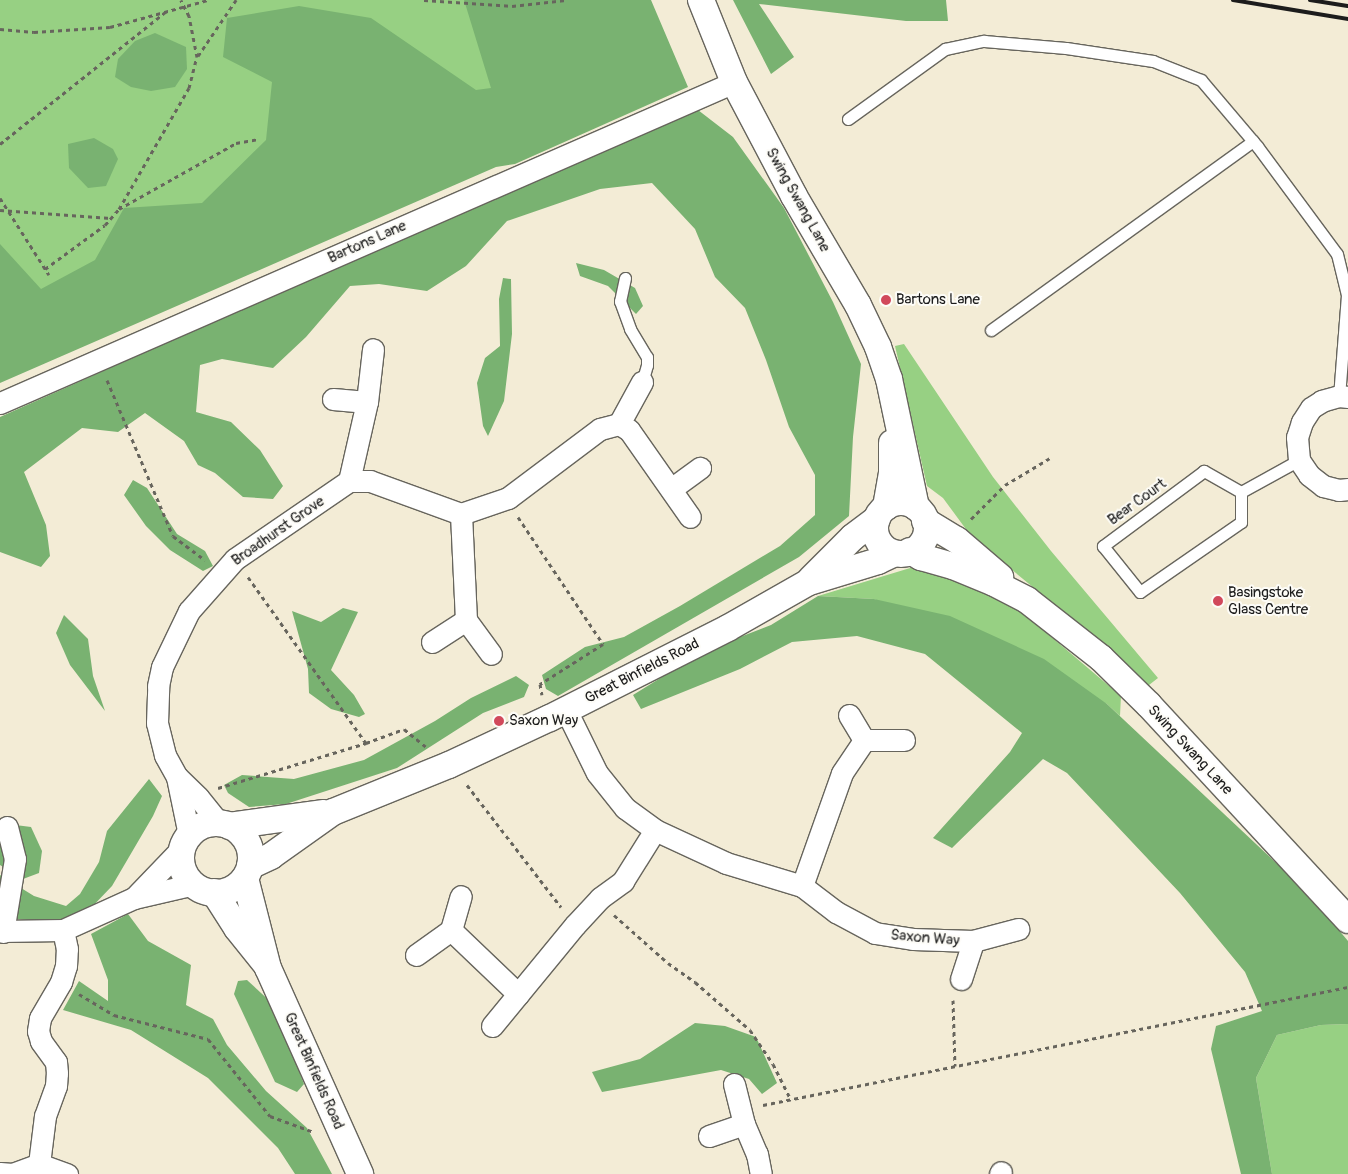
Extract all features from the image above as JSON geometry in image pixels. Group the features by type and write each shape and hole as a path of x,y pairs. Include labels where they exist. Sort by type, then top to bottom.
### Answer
{"street":[{"name":"Swing Swang Lane","path":"701,0 734,82 794,196 858,305 878,347 889,379 920,514 957,540 1018,595 1101,658 1149,705 1348,920"},
{"name":"Bartons Lane","path":"0,403 734,82"},
{"path":"373,349 367,402 349,481 370,481 461,514 508,498 600,429 619,424 629,430 690,517"},
{"path":"619,424 642,382"},
{"path":"1343,397 1322,400 1311,408 1302,422 1297,437 1299,460 1309,475 1323,486 1339,490 1348,489"},
{"path":"333,399 367,402"},
{"name":"Swing Swang Lane","path":"882,513 892,472 893,400"},
{"path":"671,489 700,468"},
{"name":"Broadhurst Grove","path":"186,841 176,777 165,755 157,723 158,686 162,667 189,611 228,566 349,481"},
{"path":"899,502 920,514 926,535 922,543 902,553 878,539 875,530 882,513 899,502"},
{"name":"Great Binfields Road","path":"809,582 854,537 882,513"},
{"path":"461,514 466,620 492,654"},
{"name":"Swing Swang Lane","path":"902,553 953,566 1018,595"},
{"name":"Great Binfields Road","path":"360,1174 268,968 248,872 333,812 449,765 566,710 728,628 809,582 902,553"},
{"path":"432,642 466,620"},
{"name":"Saxon Way","path":"566,710 597,773 625,808 655,830 726,863 802,886 836,912 875,933 913,939 973,941 1018,929"},
{"path":"849,715 864,740"},
{"path":"864,740 904,740"},
{"path":"802,886 842,773 864,740"},
{"name":"Broadhurst Grove","path":"176,777 224,825"},
{"name":"Great Binfields Road","path":"224,825 333,812"},
{"path":"7,827 15,859 1,931 63,930 134,898 204,888 232,889 248,872 247,843 242,835 224,825 204,824 196,828 134,898"},
{"path":"492,1026 575,925 600,898 623,881 655,830"},
{"path":"186,841 181,857 186,876 204,888"},
{"name":"Great Binfields Road","path":"204,888 268,968"},
{"path":"416,955 450,930 461,896"},
{"path":"38,1164 45,1116 56,1086 57,1073 56,1062 41,1041 38,1031 40,1018 61,982 66,966 67,949 63,930"},
{"path":"450,930 518,994"},
{"name":"Saxon Way","path":"961,979 973,941"},
{"path":"734,1084 742,1116 757,1154 761,1174"},
{"path":"709,1136 742,1116"},
{"path":"0,1173 12,1174 38,1164 67,1174"}],"lane":[{"path":"848,119 945,49 984,41 1066,48 1153,61 1201,80 1253,141 1296,196 1336,254 1347,295 1343,397"},
{"path":"991,330 1253,141"},
{"path":"625,278 620,301 630,329 647,357 647,365 642,382"},
{"path":"1241,492 1299,460"},
{"name":"Bear Court","path":"1204,471 1241,492 1241,522 1140,592 1103,546 1204,471"}],"path":[{"path":"181,0 189,16 197,57"},
{"path":"0,29 34,32 110,27 208,0"},
{"path":"45,269 105,225 119,209 189,88 197,57 236,0"},
{"path":"424,0 512,6 566,0"},
{"path":"0,144 168,10"},
{"path":"119,209 236,143 258,139"},
{"path":"0,198 49,275"},
{"path":"0,210 112,218"},
{"path":"98,359 173,536 228,566 366,743"},
{"path":"966,524 1005,485 1050,458"},
{"path":"508,498 520,520 603,644 540,684"},
{"path":"198,797 218,788 366,743 404,729"},
{"path":"449,765 457,771 575,925"},
{"path":"600,898 617,918 668,963 695,982 750,1030 773,1064 791,1100"},
{"path":"955,1066 952,1003 961,979"},
{"path":"61,982 114,1015 208,1039 270,1116 320,1135"},
{"path":"742,1116 791,1100 1348,987"}],"green space":[{"path":"0,0 638,0 667,71 0,359"},
{"path":"464,0 651,0 688,87 515,164 496,167 0,383 0,244 41,289 95,260 124,208 202,203 266,140 272,82 223,57 227,18 299,6 371,18 476,90 491,88"},
{"path":"733,0 946,0 948,21 906,21 759,4 794,57 771,74"},
{"path":"155,33 186,47 187,69 175,87 151,91 131,87 115,77 118,59 135,41"},
{"path":"698,110 733,137 784,208 833,302 861,364 853,437 849,516 799,557 558,696 546,689 542,675 585,647 624,637 680,606 780,546 815,515 815,475 789,427 766,360 745,308 715,277 695,229 652,183 600,189 507,221 466,266 427,291 379,284 350,286 306,337 273,368 222,359 200,365 196,412 231,422 260,450 283,486 273,499 243,497 215,473 198,465 184,441 145,413 118,432 82,428 24,472 46,525 50,556 41,567 0,552 0,417 525,183"},
{"path":"94,138 113,149 118,159 106,186 88,188 69,168 68,144"},
{"path":"576,263 604,270 635,288 643,306 636,314 608,286 580,276"},
{"path":"503,278 511,279 512,334 504,401 488,436 483,426 477,383 485,358 500,346 499,299"},
{"path":"904,344 993,477 1051,551 1158,678 1140,692 1034,588 971,536 943,498 927,486 895,346"},
{"path":"133,480 147,488 177,534 205,551 213,566 203,571 170,550 146,526 124,495"},
{"path":"920,565 1010,602 1121,696 1120,716 1107,704 874,599 818,596"},
{"path":"818,596 874,599 950,616 1044,659 1107,704 1306,891 1348,941 1348,1024 1321,1025 1277,1035 1256,1078 1272,1174 1241,1174 1211,1049 1216,1026 1262,1011 1245,972 1180,893 1067,773 1043,759 952,848 933,838 1010,752 1022,733 925,654 857,636 792,642 740,669 641,709 633,695 704,651 771,625"},
{"path":"343,608 358,612 331,670 354,695 365,714 359,717 331,709 309,693 308,669 292,611 321,622"},
{"path":"64,615 88,639 93,676 105,711 70,665 56,633"},
{"path":"516,676 529,685 524,697 483,713 397,768 286,804 249,807 228,793 224,785 242,775 294,779 364,760 435,721 471,698"},
{"path":"149,779 162,796 153,816 112,886 89,910 62,922 0,918 0,875 34,896 66,906 80,894 99,862 107,831"},
{"path":"0,823 31,827 42,851 39,873 23,879 0,865"},
{"path":"128,914 148,941 191,965 186,1005 213,1019 227,1045 266,1091 307,1128 332,1174 295,1174 278,1148 208,1078 131,1030 63,1010 79,981 108,1001 108,980 91,934"},
{"path":"247,980 274,1005 304,1084 297,1092 275,1082 234,994 238,981"},
{"path":"695,1023 725,1026 756,1037 777,1083 762,1094 749,1079 721,1070 602,1092 592,1072 640,1059"},
{"path":"1348,1024 1348,1174 1272,1174 1256,1078 1277,1035 1321,1025"}],"railway":[{"path":"1233,0 1348,19"},
{"path":"1310,0 1348,6"}],"place":[{"name":"Bartons Lane","path":"886,300"},
{"name":"Basingstoke Glass Centre","path":"1218,601"},
{"name":"Saxon Way","path":"499,721"}]}
